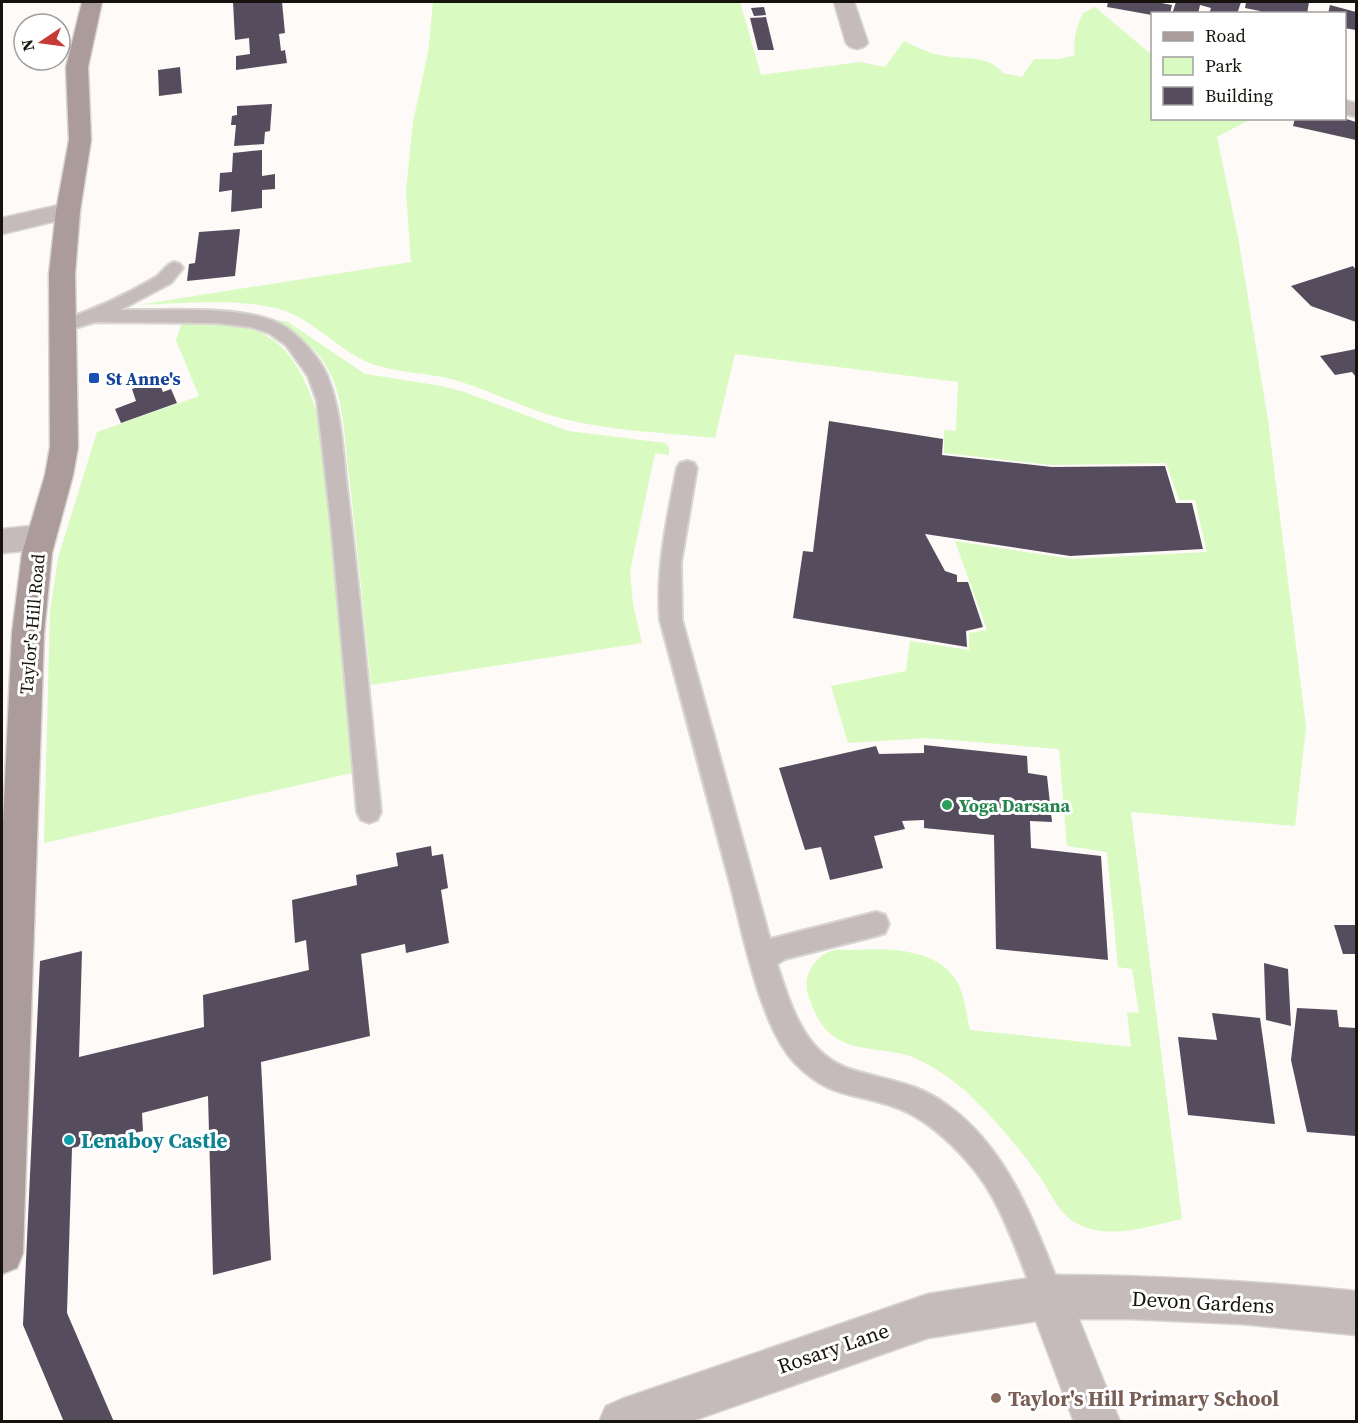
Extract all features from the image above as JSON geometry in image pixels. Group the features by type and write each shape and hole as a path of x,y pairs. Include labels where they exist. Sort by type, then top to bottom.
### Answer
{"main road":[{"name":"Taylor's Hill Road","path":"2,1253 28,633 32,585 41,537 59,475 64,447 66,408 62,274 68,211 80,140 77,68 92,2"}],"street":[{"path":"844,2 857,43"},
{"path":"2,226 68,211"},
{"path":"2,541 41,537"},
{"path":"1049,1297 1097,1422"},
{"name":"Devon Gardens","path":"1049,1297 1130,1297 1242,1302 1356,1313"},
{"name":"Rosary Lane","path":"622,1422 928,1316 1049,1297"}],"lane":[{"path":"62,326 95,316 165,279 174,268"},
{"path":"95,316 216,317 253,321 275,329 292,341 317,374 326,401 341,523 369,812"},
{"path":"687,468 669,565 667,594 671,620 781,1018 802,1051 827,1074 854,1084 900,1094 937,1114 975,1149 1003,1188 1049,1297"},
{"path":"763,959 779,948 876,924"}],"green space":[{"path":"433,2 740,2 761,75 860,62 885,67 904,41 935,54 982,60 997,67 1003,73 1022,77 1034,59 1060,59 1075,55 1075,38 1083,13 1095,7 1151,54 1151,120 1249,120 1217,137 1238,237 1268,420 1306,727 1295,826 1131,812 1182,1219 1142,1228 1115,1231 1102,1231 1076,1223 1064,1214 1040,1177 1007,1135 967,1092 953,1081 912,1057 862,1048 839,1040 829,1033 813,1008 807,991 807,978 820,957 831,951 881,949 911,953 938,962 957,982 962,993 970,1030 1131,1047 1127,1012 1139,1013 1132,969 1118,967 1107,852 1067,846 1059,749 927,738 848,743 831,686 906,671 910,641 969,650 969,633 987,630 955,541 1072,559 1207,552 1195,500 1179,500 1166,463 1051,465 944,453 944,430 956,431 958,382 735,354 715,438 633,430 573,421 540,412 451,379 406,372 367,362 298,317 270,307 212,302 137,305 411,262 406,191 413,122 428,53"},
{"path":"232,312 288,322 365,374 442,386 464,392 568,431 665,443 669,447 669,455 655,453 630,571 633,604 642,643 371,685 344,432 340,403 332,376 317,353 296,336 271,323"},
{"path":"188,323 235,325 254,330 270,338 293,361 309,391 321,425 347,688 352,773 44,843 50,612 58,558 97,432 199,396 176,340 181,325"}],"building":[{"path":"233,2 282,2 285,33 279,34 281,51 285,50 287,63 236,70 236,56 250,54 249,38 235,40"},
{"path":"1108,2 1156,2 1172,5 1170,12 1151,12 1151,15 1107,7"},
{"path":"1176,2 1241,2 1238,12 1210,12 1211,8 1200,5 1198,12 1173,12"},
{"path":"1246,2 1309,2 1307,12 1260,12 1245,8"},
{"path":"1330,5 1356,12 1356,30 1346,28 1346,12 1328,12"},
{"path":"764,7 766,15 754,16 751,8"},
{"path":"766,17 774,50 758,50 750,18"},
{"path":"180,67 182,93 159,96 158,70"},
{"path":"272,104 270,131 265,132 264,144 234,146 236,125 231,125 232,116 237,115 237,106"},
{"path":"1346,119 1356,122 1356,140 1293,126 1294,120"},
{"path":"262,150 262,176 275,174 275,189 262,190 262,208 231,212 232,190 219,192 220,173 232,172 233,153"},
{"path":"240,229 235,276 187,281 189,264 195,263 199,232"},
{"path":"1353,266 1356,270 1356,322 1311,306 1291,286"},
{"path":"1356,349 1356,377 1352,372 1335,375 1320,356"},
{"path":"158,380 163,392 171,389 177,403 121,423 115,409 136,401 132,389"},
{"path":"829,421 943,439 942,455 1052,467 1165,466 1176,503 1192,503 1203,549 1070,556 925,534 945,571 957,575 957,582 968,582 983,627 966,631 967,647 793,618 803,551 813,552"},
{"path":"924,745 1027,756 1028,773 1047,776 1052,822 1030,821 1031,848 1101,856 1108,960 996,949 994,835 924,828 924,820 902,821 905,829 874,836 883,868 830,880 821,847 805,850 779,768 876,746 879,754 924,753"},
{"name":"Lenaboy Castle","path":"431,846 432,856 443,854 448,888 441,890 449,943 406,953 405,944 361,954 370,1036 261,1062 271,1260 213,1275 208,1096 142,1113 143,1131 72,1148 67,1313 114,1422 64,1422 23,1325 40,961 82,951 79,1057 204,1027 203,995 309,970 306,940 295,943 292,900 357,885 356,875 398,866 396,853"},
{"path":"1334,925 1356,925 1356,954 1343,954"},
{"path":"1264,963 1288,969 1291,1026 1266,1020"},
{"path":"1297,1008 1337,1010 1339,1027 1356,1028 1356,1136 1307,1132 1291,1060"},
{"path":"1212,1013 1260,1018 1275,1124 1188,1115 1178,1037 1217,1040"}],"place":[{"name":"St Anne's","path":"94,378"},
{"name":"Yoga Darsana","path":"947,805"},
{"name":"Lenaboy Castle","path":"69,1140"},
{"name":"Taylor's Hill Primary School","path":"996,1398"}]}
